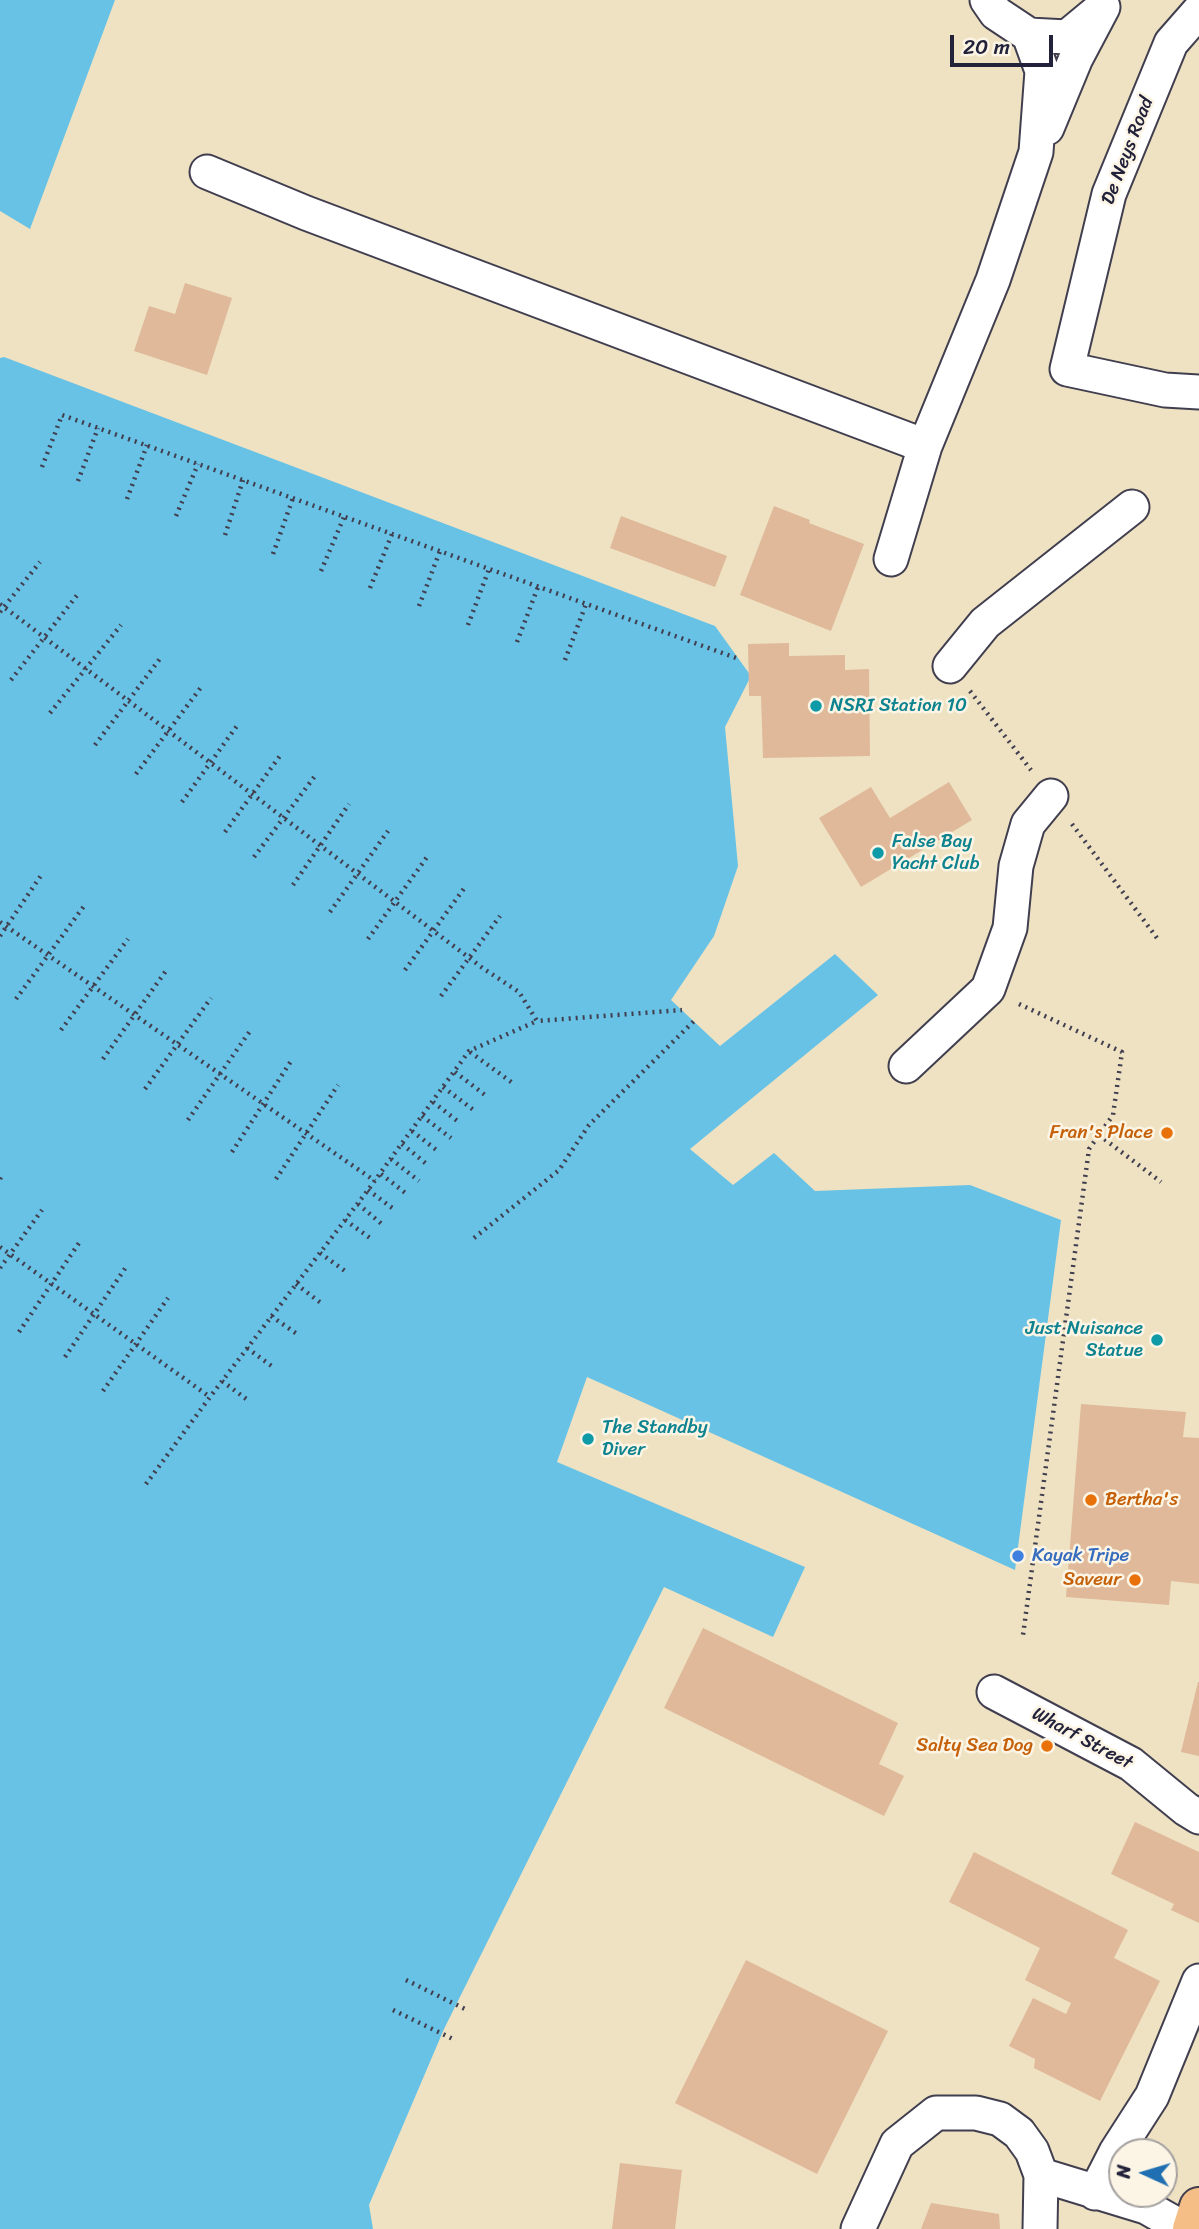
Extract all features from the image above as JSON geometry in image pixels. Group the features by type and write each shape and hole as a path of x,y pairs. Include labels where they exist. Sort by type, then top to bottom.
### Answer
{"main road":[{"path":"1192,2229 1199,2207"}],"lane":[{"path":"987,0 996,13 1029,35 1067,37 1105,4"},
{"path":"891,559 925,446 993,280 1036,152 1076,58 1105,4"},
{"name":"De Neys Road","path":"1199,10 1171,43 1109,194 1070,356 1165,390 1199,393"},
{"path":"1029,35 1042,71 1036,152"},
{"path":"207,172 306,214 925,446"},
{"path":"950,666 985,623 1132,507"},
{"path":"905,1066 988,989 1010,928 1016,866 1028,824 1051,796"},
{"name":"Wharf Street","path":"994,1692 1131,1764 1199,1817"},
{"path":"1095,2193 1116,2152 1152,2096 1199,1981"},
{"path":"858,2229 897,2144 936,2113 976,2113 1000,2119 1019,2133 1032,2151 1041,2175 1040,2229"},
{"path":"1041,2175 1146,2207 1185,2229"}],"path":[{"path":"42,467 62,415 739,659"},
{"path":"78,481 98,428"},
{"path":"127,499 146,445"},
{"path":"176,516 198,464"},
{"path":"225,535 243,480"},
{"path":"273,554 293,498"},
{"path":"321,571 344,517"},
{"path":"370,588 393,534"},
{"path":"419,606 440,551"},
{"path":"0,612 40,562"},
{"path":"468,625 489,569"},
{"path":"517,642 538,587"},
{"path":"11,680 78,594"},
{"path":"0,604 473,961 519,992 537,1021"},
{"path":"565,660 586,604"},
{"path":"50,713 121,625"},
{"path":"95,745 162,656"},
{"path":"136,774 202,686"},
{"path":"182,802 239,723"},
{"path":"225,832 282,752"},
{"path":"254,857 315,776"},
{"path":"293,886 349,804"},
{"path":"330,912 388,831"},
{"path":"368,939 427,857"},
{"path":"0,936 43,874"},
{"path":"405,970 465,887"},
{"path":"16,999 85,906"},
{"path":"441,996 500,916"},
{"path":"0,922 375,1181"},
{"path":"61,1030 128,939"},
{"path":"103,1059 168,968"},
{"path":"988,989 1122,1052 1114,1115 1089,1149 1023,1635"},
{"path":"145,1089 211,998"},
{"path":"146,1484 470,1051 537,1021 682,1010"},
{"path":"474,1238 559,1170 589,1125 694,1021"},
{"path":"188,1120 250,1031"},
{"path":"470,1051 514,1084"},
{"path":"232,1152 293,1058"},
{"path":"455,1072 485,1095"},
{"path":"276,1179 338,1085"},
{"path":"443,1087 474,1111"},
{"path":"433,1102 460,1124"},
{"path":"422,1115 451,1138"},
{"path":"412,1130 439,1152"},
{"path":"1100,1135 1161,1182"},
{"path":"402,1144 429,1166"},
{"path":"391,1159 419,1181"},
{"path":"380,1174 408,1195"},
{"path":"368,1190 395,1210"},
{"path":"358,1204 384,1226"},
{"path":"0,1268 42,1210"},
{"path":"345,1220 370,1238"},
{"path":"19,1332 81,1240"},
{"path":"0,1247 210,1396"},
{"path":"320,1253 345,1271"},
{"path":"65,1357 126,1267"},
{"path":"296,1284 321,1303"},
{"path":"103,1391 169,1298"},
{"path":"271,1316 297,1334"},
{"path":"247,1348 273,1367"},
{"path":"222,1381 249,1401"},
{"path":"406,1980 467,2010"},
{"path":"393,2010 455,2040"}],"water":[{"path":"0,0 115,0 30,229 0,211"},
{"path":"4,357 715,626 751,676 725,727 738,866 714,936 671,1000 720,1046 835,954 878,995 690,1149 733,1185 774,1153 815,1191 970,1185 1061,1220 1015,1570 587,1377 557,1462 805,1567 773,1637 664,1587 444,2029 369,2205 373,2229 0,2229 0,358"}],"building":[{"path":"185,283 232,298 207,375 134,351 149,306 175,314"},
{"path":"774,506 864,544 831,631 740,595"},
{"path":"621,516 727,556 715,587 610,548"},
{"name":"NSRI Station 10","path":"789,643 789,656 845,655 845,670 869,669 870,756 763,758 761,696 749,696 748,644"},
{"name":"False Bay Yacht Club","path":"949,782 972,820 861,887 819,818 871,787 890,818"},
{"path":"1081,1404 1186,1412 1183,1437 1199,1438 1199,1584 1171,1581 1169,1605 1066,1597"},
{"path":"703,1628 898,1723 879,1764 904,1776 884,1816 664,1708"},
{"path":"1199,1682 1199,1756 1181,1752"},
{"path":"1135,1822 1199,1852 1199,1923 1171,1910 1174,1904 1111,1874"},
{"path":"974,1852 1128,1930 1114,1958 1160,1981 1100,2101 1034,2068 1035,2059 1009,2046 1033,1998 1066,2014 1071,2003 1025,1980 1040,1948 949,1902"},
{"path":"746,1960 888,2031 817,2174 675,2103"},
{"path":"620,2163 682,2170 675,2229 612,2229"},
{"path":"931,2203 999,2214 1000,2229 921,2229"}],"place":[{"name":"NSRI Station 10","path":"816,706"},
{"name":"False Bay Yacht Club","path":"878,853"},
{"name":"Fran's Place","path":"1167,1133"},
{"name":"Just Nuisance Statue","path":"1157,1340"},
{"name":"The Standby Diver","path":"588,1439"},
{"name":"Bertha's","path":"1091,1500"},
{"name":"Kayak Tripe","path":"1018,1556"},
{"name":"Saveur","path":"1135,1580"},
{"name":"Salty Sea Dog","path":"1047,1746"}]}
